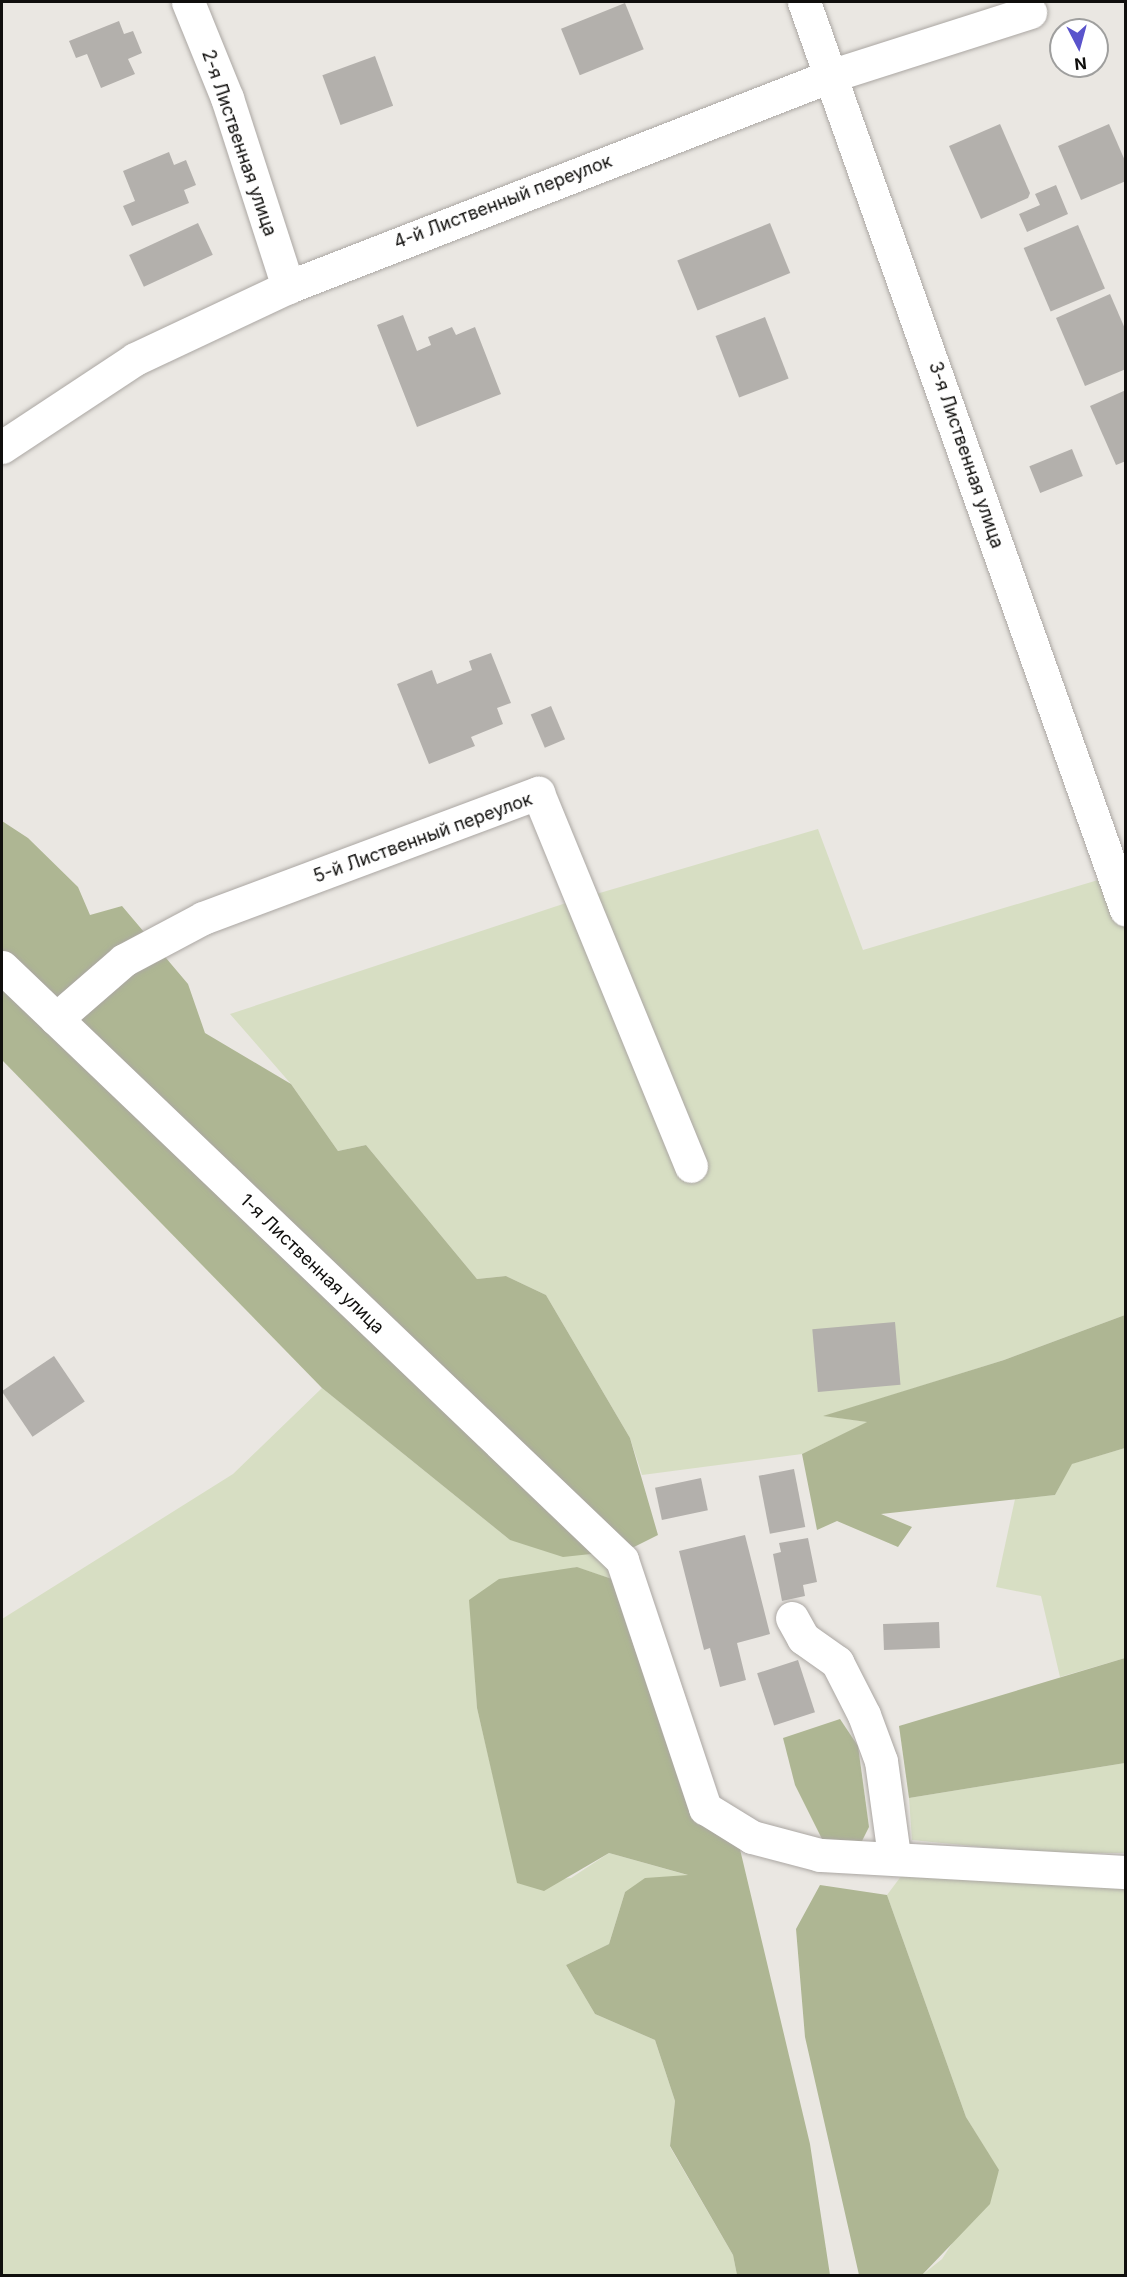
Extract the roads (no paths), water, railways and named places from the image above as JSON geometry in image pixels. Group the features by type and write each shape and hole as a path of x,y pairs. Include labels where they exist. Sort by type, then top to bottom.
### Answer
{"street":[{"name":"2-я Лиственная улица","path":"188,2 227,98 288,286"},
{"name":"3-я Лиственная улица","path":"804,2 833,75 1125,910"},
{"name":"4-й Лиственный переулок","path":"2,447 135,359 288,286 833,75 1030,12"},
{"name":"5-й Лиственный переулок","path":"56,1019 124,960 203,918 538,793 692,1166"},
{"name":"1-я Лиственная улица","path":"2,967 622,1560 705,1808 752,1837 820,1855 894,1856"},
{"path":"792,1618 803,1638 837,1662 864,1715 881,1761 894,1856 1125,1872"}]}
